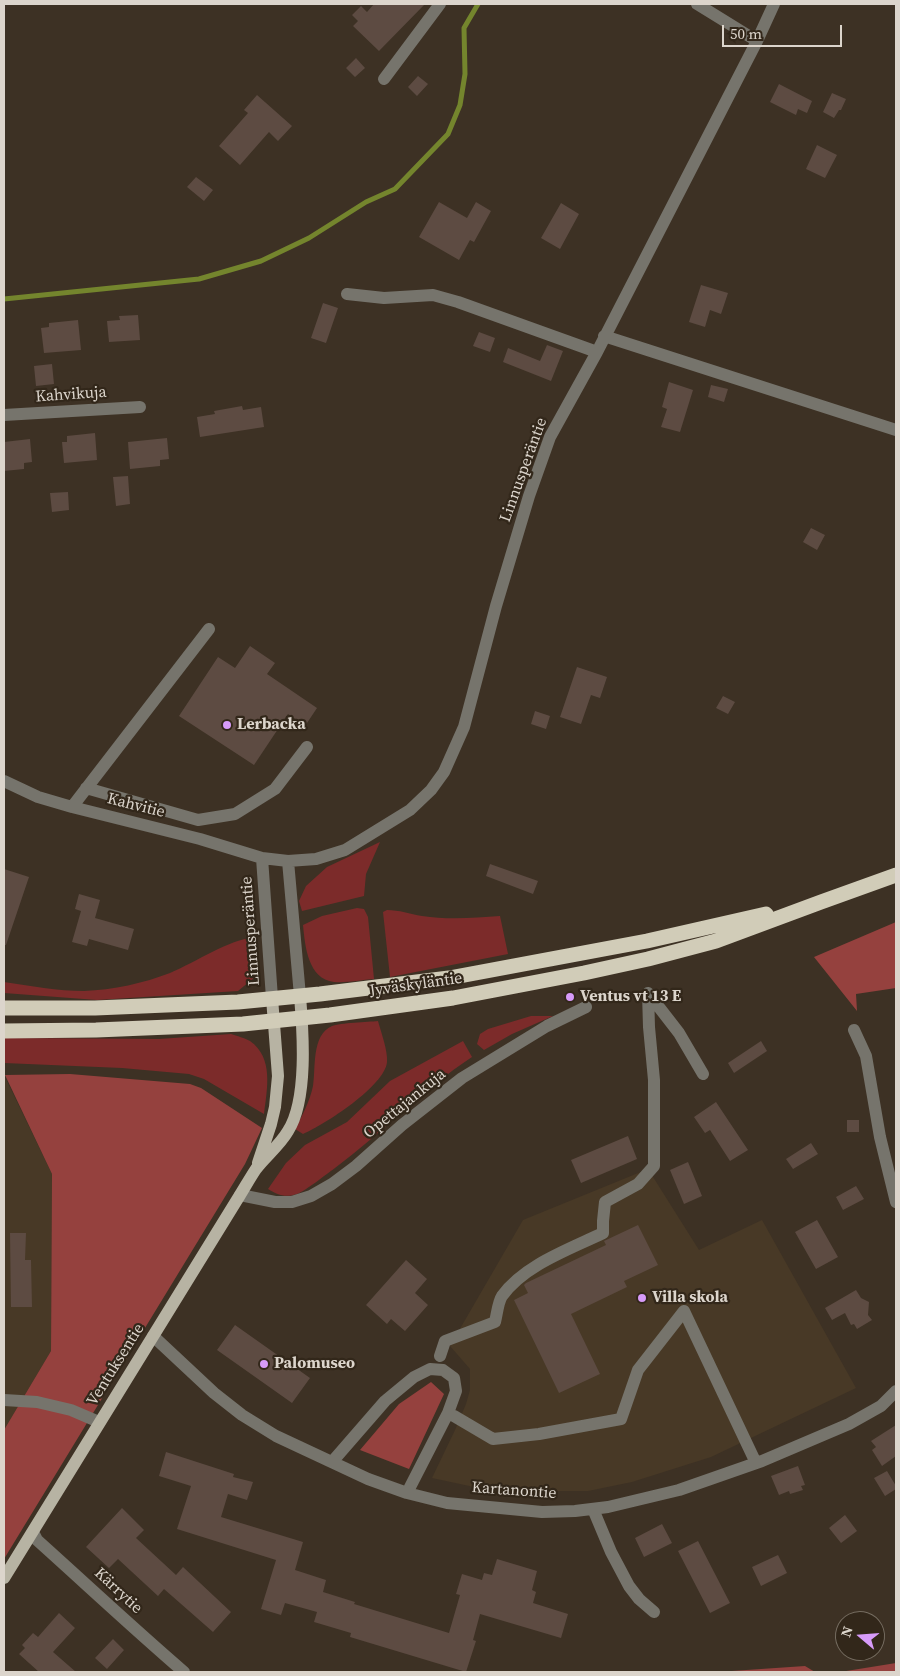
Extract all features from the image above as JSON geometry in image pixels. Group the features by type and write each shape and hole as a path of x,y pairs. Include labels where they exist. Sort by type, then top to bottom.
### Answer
{"highway":[{"name":"Jyväskyläntie","path":"4,1031 96,1030 243,1024 453,998 629,963 716,941 896,875"},
{"name":"Jyväskyläntie","path":"4,1008 95,1008 238,1002 449,978 647,941 821,902"}],"main road":[{"name":"Ventuksentie","path":"4,1578 256,1169 288,1132 296,1117 304,1053 300,996"},
{"name":"Ventuksentie","path":"256,1169 271,1124 275,1107 278,1076 272,998"}],"street":[{"path":"384,79 440,4"},
{"path":"697,4 757,41"},
{"name":"Linnusperäntie","path":"272,998 262,858 288,861 316,859 345,850 410,810 431,790 444,772 464,727 496,606 532,487 550,437 757,41 774,4"},
{"path":"347,294 384,298 433,295 458,302 596,352"},
{"path":"604,336 896,430"},
{"name":"Kahvikuja","path":"4,415 140,407"},
{"path":"72,807 209,629"},
{"path":"86,788 198,820 235,814 275,788 307,747"},
{"name":"Kahvitie","path":"4,781 38,797 200,839 262,858"},
{"path":"198,820 200,839"},
{"path":"288,861 300,996"},
{"path":"440,1356 445,1341 495,1322 501,1297 520,1277 552,1258 603,1233 605,1202 638,1184 654,1166 654,1080 648,993 679,1033 703,1074"},
{"name":"Opettajankuja","path":"240,1195 275,1202 292,1202 311,1196 332,1184 356,1166 402,1125 462,1078 547,1026 586,1007"},
{"path":"854,1030 866,1056 880,1137 896,1202"},
{"path":"454,1416 493,1439 539,1434 621,1419 638,1370 684,1310 756,1463"},
{"name":"Kartanontie","path":"153,1336 214,1393 242,1415 276,1436 368,1479 407,1493 447,1502 542,1512 608,1507 679,1490 756,1463 849,1424 881,1406 896,1391"},
{"path":"332,1462 385,1401 414,1377 430,1369 443,1370 454,1378 456,1391 448,1413 407,1493"},
{"path":"4,1400 37,1402 71,1410 99,1422"},
{"path":"593,1509 611,1552 629,1586 639,1599 654,1612"},
{"name":"Kärrytie","path":"33,1532 37,1540 146,1640 184,1672"}],"shaded area":[{"path":"380,842 366,874 364,896 302,911 299,901 306,886 327,867"},
{"path":"357,908 364,909 368,917 374,979 349,982 325,980 313,968 307,951 303,925 322,916"},
{"path":"387,910 441,918 500,916 508,954 390,977 383,912"},
{"path":"896,922 896,988 856,994 857,1011 814,957"},
{"path":"255,937 255,977 238,991 97,1000 4,993 4,982 74,991 106,989 128,985 170,973 234,942"},
{"path":"531,1016 553,1016 512,1034 484,1050 477,1044 480,1034 488,1029"},
{"path":"378,1021 387,1058 384,1072 365,1093 338,1114 303,1134 295,1129 312,1092 316,1053 325,1030 332,1026 347,1023"},
{"path":"231,1034 250,1041 263,1056 267,1074 264,1114 204,1079 189,1074 122,1068 4,1063 4,1038 159,1039"},
{"path":"463,1041 472,1057 437,1083 335,1168 297,1194 282,1195 268,1189 286,1163 305,1145 347,1122 390,1081"},
{"path":"70,1074 190,1084 201,1088 262,1128 245,1164 4,1559 4,1430 51,1351 52,1174 5,1075"},
{"path":"4,1075 52,1174 51,1351 4,1430"},
{"name":"Villa skola","path":"648,1169 699,1250 762,1220 856,1388 711,1457 632,1482 588,1491 551,1491 474,1487 432,1478 455,1430 470,1390 470,1369 450,1346 523,1220"},
{"path":"431,1382 444,1394 409,1469 360,1450 399,1404"},
{"path":"896,1663 896,1672 840,1672"},
{"path":"805,1666 815,1672 717,1672"}],"building":[{"path":"374,4 425,4 379,51 353,26 358,21 352,15 361,6 367,12"},
{"path":"356,58 365,68 355,77 346,68"},
{"path":"418,76 428,84 417,96 408,87"},
{"path":"779,84 812,101 807,113 798,109 796,115 770,102"},
{"path":"832,93 846,99 841,110 839,110 834,118 823,112"},
{"path":"257,95 292,126 278,141 269,132 240,165 219,146 248,113 244,110"},
{"path":"817,145 837,155 825,178 806,169"},
{"path":"196,177 213,190 204,201 187,187"},
{"path":"439,202 467,218 476,202 491,211 474,242 470,240 459,260 419,237"},
{"path":"561,203 579,214 560,249 541,238"},
{"path":"701,285 728,293 721,314 710,310 705,327 689,322"},
{"path":"323,303 338,308 326,343 311,338"},
{"path":"138,315 140,340 109,342 107,321 120,320 119,316"},
{"path":"78,320 81,350 44,353 41,328 49,327 49,323"},
{"path":"479,332 495,338 490,352 473,346"},
{"path":"547,345 563,351 551,381 503,362 508,348 540,361"},
{"path":"52,364 54,384 36,386 34,366"},
{"path":"669,382 693,390 680,432 661,427 667,409 662,407"},
{"path":"711,385 728,389 724,402 708,397"},
{"path":"242,406 243,410 261,407 264,427 200,437 197,417 215,414 214,411"},
{"path":"95,433 97,460 64,463 62,442 67,442 67,436"},
{"path":"167,438 169,459 160,460 160,466 130,469 128,442"},
{"path":"30,439 32,462 24,463 24,469 4,471 4,442"},
{"path":"128,476 130,504 116,506 113,477"},
{"path":"68,492 69,510 52,512 50,493"},
{"path":"811,528 825,535 817,550 803,542"},
{"path":"250,646 275,663 267,674 317,708 305,726 288,714 254,765 179,716 218,657 235,668"},
{"path":"577,667 607,677 600,698 591,695 581,724 560,717"},
{"path":"723,696 735,702 728,714 716,708"},
{"path":"535,711 550,716 546,729 531,724"},
{"path":"490,864 538,881 533,894 486,876"},
{"path":"4,869 29,877 6,945 4,945"},
{"path":"79,894 100,900 95,918 134,929 128,950 89,939 87,946 72,942 81,911 75,909"},
{"path":"761,1041 767,1051 734,1073 728,1063"},
{"path":"716,1102 748,1150 730,1161 710,1130 705,1133 694,1117"},
{"path":"847,1120 859,1120 859,1132 847,1132"},
{"path":"628,1136 637,1159 581,1183 571,1160"},
{"path":"811,1143 818,1154 793,1169 786,1159"},
{"path":"688,1162 702,1196 684,1204 670,1170"},
{"path":"856,1186 864,1199 843,1210 836,1197"},
{"path":"817,1220 838,1257 816,1269 795,1232"},
{"path":"638,1225 658,1265 624,1281 627,1287 571,1314 600,1374 559,1393 514,1300 528,1293 524,1285 526,1283 606,1245 604,1241"},
{"path":"10,1233 26,1233 25,1260 31,1260 32,1307 11,1307"},
{"path":"406,1260 427,1279 415,1293 428,1305 405,1331 391,1319 387,1324 366,1305"},
{"path":"856,1290 861,1298 869,1302 868,1315 872,1320 857,1329 854,1324 851,1325 845,1313 832,1320 825,1308"},
{"name":"Palomuseo","path":"235,1325 310,1378 292,1403 217,1350"},
{"path":"896,1425 896,1456 882,1466 872,1450 876,1447 871,1441"},
{"path":"166,1452 234,1474 233,1477 253,1482 247,1500 228,1494 221,1517 303,1542 295,1570 326,1580 323,1592 355,1602 354,1604 449,1633 460,1595 456,1594 462,1574 482,1580 484,1573 492,1575 497,1559 537,1571 532,1590 536,1592 533,1603 568,1614 561,1638 480,1614 473,1640 476,1641 466,1672 350,1637 351,1633 314,1622 317,1612 285,1603 281,1615 261,1609 276,1560 177,1529 191,1486 159,1476"},
{"path":"798,1466 805,1485 801,1486 803,1490 790,1494 789,1491 779,1495 771,1476"},
{"path":"887,1471 896,1489 885,1496 874,1478"},
{"path":"122,1508 144,1530 136,1538 176,1575 183,1567 231,1612 213,1632 164,1589 158,1596 118,1559 109,1568 86,1547"},
{"path":"845,1515 857,1531 841,1543 829,1528"},
{"path":"662,1524 672,1543 644,1557 635,1538"},
{"path":"698,1541 730,1603 710,1613 678,1551"},
{"path":"778,1555 787,1573 761,1586 752,1567"},
{"path":"59,1613 75,1628 53,1652 76,1672 39,1672 19,1654 25,1648 22,1645 33,1633 38,1637"},
{"path":"113,1639 124,1650 107,1669 95,1658"}],"waterway":[{"path":"4,299 199,279 261,261 309,238 366,202 395,189 448,134 460,105 465,74 464,28 478,4"}],"place":[{"name":"Lerbacka","path":"227,725"},
{"name":"Ventus vt 13 E","path":"570,997"},
{"name":"Villa skola","path":"642,1298"},
{"name":"Palomuseo","path":"264,1364"}]}
